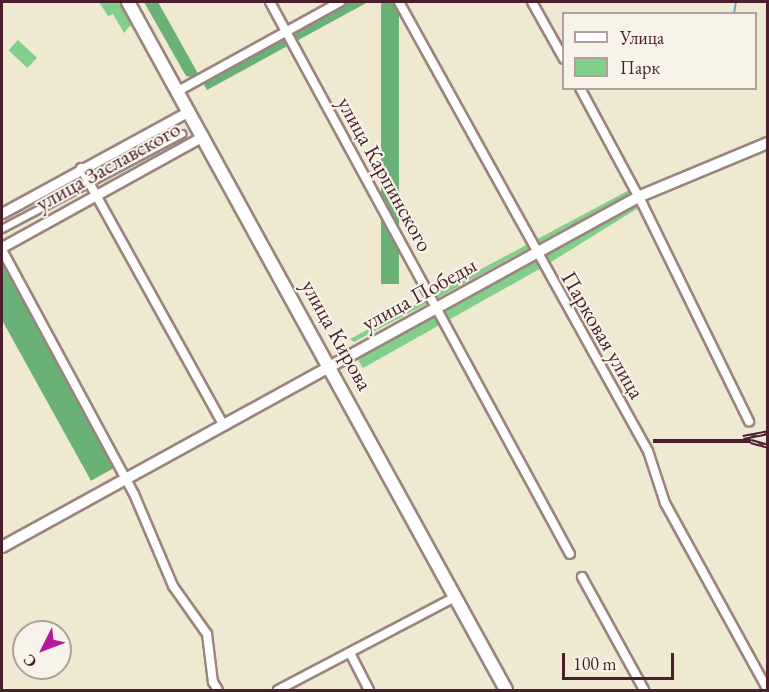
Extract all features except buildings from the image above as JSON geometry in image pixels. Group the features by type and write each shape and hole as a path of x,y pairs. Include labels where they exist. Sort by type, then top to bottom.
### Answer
{"main road":[{"name":"улица Кирова","path":"128,2 330,365 506,690"},
{"name":"улица Победы","path":"2,547 638,197 768,142"}],"street":[{"name":"улица Карпинского","path":"270,2 570,554"},
{"name":"улица Заславского","path":"178,91 340,2"},
{"name":"Парковая улица","path":"399,2 535,252 648,451 665,503 768,690"},
{"path":"532,2 562,55"},
{"path":"581,90 638,197 748,421"},
{"name":"улица Заславского","path":"2,213 189,111"},
{"name":"улица Заславского","path":"2,229 182,134"},
{"name":"улица Заславского","path":"2,249 95,194 203,136"},
{"path":"81,168 223,424"},
{"path":"2,249 126,478 173,586 207,634 213,682 218,690"},
{"path":"582,577 644,690"},
{"path":"278,690 455,597"},
{"path":"350,653 369,690"}],"green space":[{"path":"99,2 124,2 135,20 124,33 113,14 108,16"},
{"path":"144,2 158,2 201,79 186,76"},
{"path":"342,2 368,2 207,90 203,83"},
{"path":"381,2 399,2 399,284 381,284"},
{"path":"18,40 37,58 27,68 8,50"},
{"path":"633,188 629,194 430,302 354,342 350,339"},
{"path":"641,202 643,205 543,267 363,368 357,358"},
{"path":"2,250 121,464 91,481 2,320"}],"waterway":[{"path":"734,12 736,2"}],"railway":[{"path":"743,437 768,432"},
{"path":"653,441 751,441 768,446"}]}
